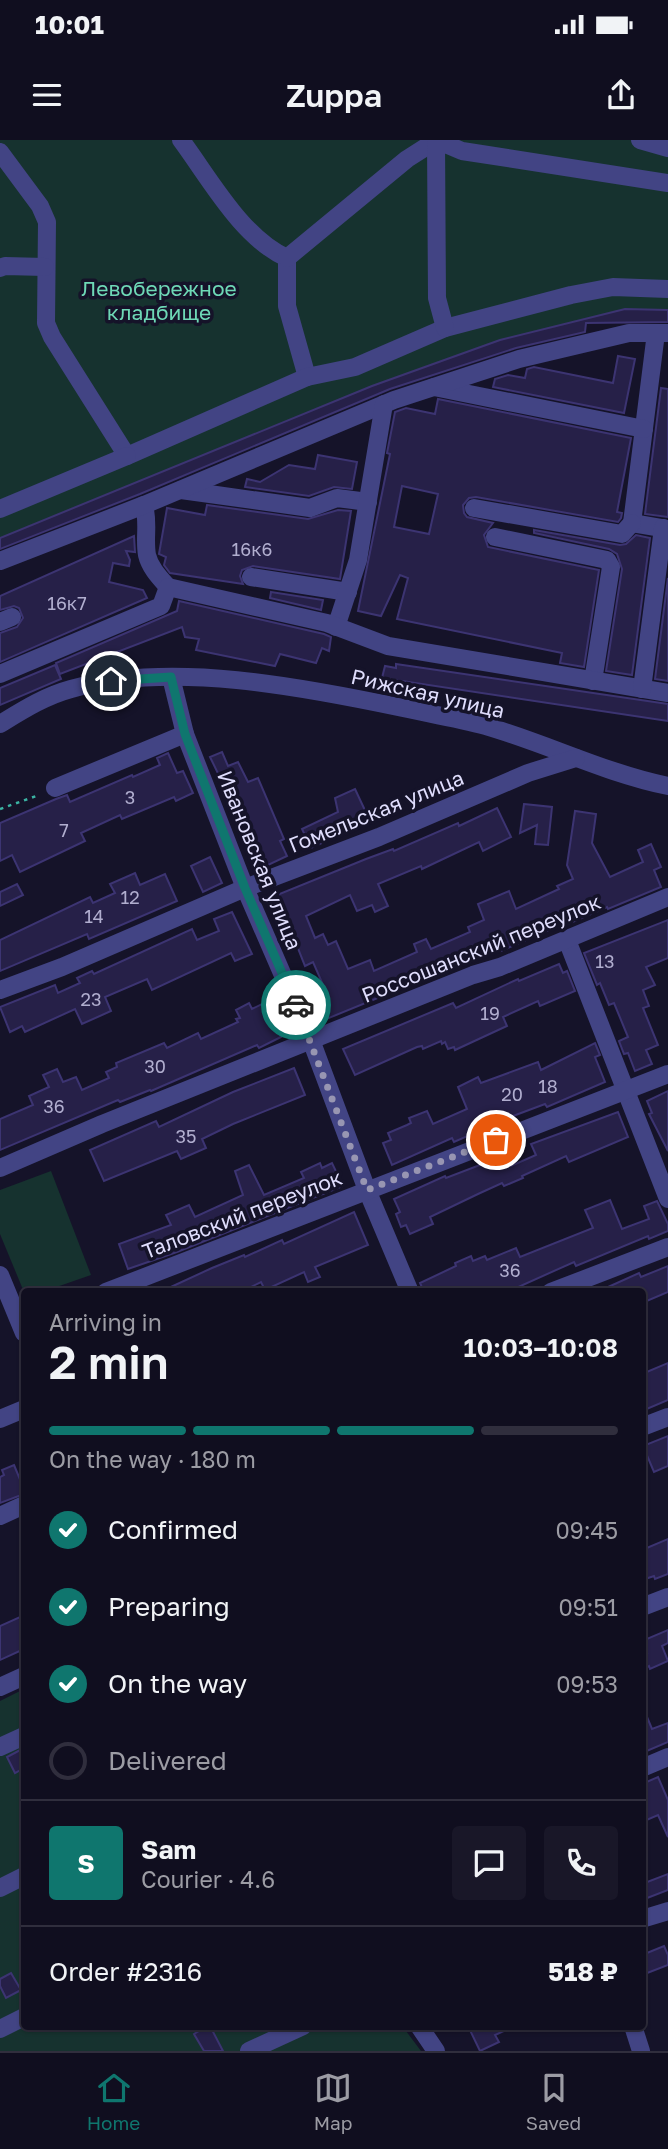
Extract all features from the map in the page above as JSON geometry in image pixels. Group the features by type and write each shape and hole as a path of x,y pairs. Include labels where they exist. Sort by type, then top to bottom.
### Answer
{"street":[{"path":"181,140 248,231 276,253 287,258"},
{"path":"287,258 407,159 436,140"},
{"path":"436,140 462,151 668,184"},
{"path":"436,140 437,298 445,328"},
{"path":"640,140 668,148"},
{"path":"0,152 40,206 47,222 46,323 52,337 127,456"},
{"path":"287,258 287,306 306,377"},
{"path":"0,268 46,267"},
{"path":"0,509 306,377 355,367 445,328 571,295 613,287 668,289"},
{"path":"0,561 144,505 384,404 531,356 629,333 662,333 644,429 632,523 622,534 474,508"},
{"path":"434,387 644,429"},
{"path":"336,627 358,560 384,404"},
{"path":"181,489 310,508 337,499 368,502"},
{"path":"144,505 148,520 147,555 154,570 168,587 336,627 388,646 668,693"},
{"path":"632,523 665,529 642,689"},
{"path":"495,537 607,560 611,568 593,681"},
{"path":"251,577 348,592"},
{"path":"0,674 161,606 168,587"},
{"name":"Рижская улица","path":"0,724 39,701 72,689 111,681 171,677 262,683 486,726 635,779 668,786"},
{"name":"Ивановская улица","path":"171,677 185,734 245,888 311,1040 367,1190 408,1288"},
{"path":"55,789 185,734"},
{"name":"Гомельская улица","path":"0,990 62,967 245,888 379,837 528,773 576,758"},
{"name":"Россошанский переулок","path":"0,1168 102,1124 567,940 668,897"},
{"path":"567,940 668,1199"},
{"name":"Таловский переулок","path":"116,1288 668,1074"},
{"path":"561,1288 668,1247"},
{"path":"0,1275 21,1320"},
{"path":"0,1419 21,1410"},
{"path":"646,1425 668,1417"},
{"path":"0,1516 21,1506"},
{"path":"646,1605 668,1597"},
{"path":"0,1687 21,1677"},
{"path":"0,1747 21,1737"},
{"path":"646,1766 668,1757"},
{"path":"0,1888 21,1878"},
{"path":"646,1918 668,1911"},
{"path":"0,2029 21,2018"},
{"path":"248,2051 294,2030"},
{"path":"422,2030 436,2051"},
{"path":"635,2030 641,2051"}],"path":[{"path":"0,809 55,789"}],"green space":[{"name":"Левобережное кладбище","path":"0,140 668,140 668,310 624,309 500,340 372,386 0,538"},
{"path":"51,1171 91,1275 54,1288 22,1288 0,1234 0,1190"},
{"path":"21,1690 21,2030 405,2030 421,2051 0,2051 0,1701"}],"building":[{"path":"625,309 668,310 668,322 586,323 585,332 516,348 390,389 140,494 0,549 0,538 372,386 500,340"},
{"path":"618,356 635,359 624,413 493,387 495,379 508,375 525,378 527,369 534,367 613,383"},
{"path":"661,388 668,389 668,517 645,514"},
{"path":"438,399 631,438 617,512 622,513 618,522 476,497 469,498 463,505 467,517 493,523 484,535 488,547 599,570 584,667 560,663 562,653 397,619 408,578 400,575 381,616 358,611 390,454 387,453 395,412 406,408 435,414","holes":["402,486 438,494 429,534 394,527"]},
{"path":"318,455 357,462 352,489 334,487 309,496 245,487 247,479 260,482 289,465 315,469"},
{"path":"207,505 308,519 338,510 351,511 340,579 253,566 242,570 240,576 243,584 170,573 164,565 166,557 159,554 167,508 205,515"},
{"path":"534,530 620,545 626,544 636,535 650,538 632,675 606,671 622,569 617,554 609,549 534,533"},
{"path":"134,536 135,552 126,551 130,560 129,566 113,563 109,582 143,590 147,598 0,662 0,633 17,627 23,618 19,608 14,606 0,610 0,596"},
{"path":"668,578 668,681 655,679"},
{"path":"271,592 323,600 321,610 270,598"},
{"path":"179,601 324,634 331,637 329,651 322,648 316,663 280,654 275,666 196,650 199,639 185,637 182,627 60,674 56,663 177,611"},
{"path":"396,664 668,704 668,721 382,678 385,666 396,668"},
{"path":"55,665 61,679 0,705 0,688"},
{"path":"222,752 228,766 238,762 248,782 258,778 284,839 280,841 287,856 266,866 261,856 254,860 245,841 250,839 210,757"},
{"path":"168,753 177,773 183,771 193,793 176,801 174,797 122,819 120,815 81,833 85,841 20,872 12,855 0,861 0,823 67,795 70,802 132,775 133,777 160,765 157,758"},
{"path":"355,789 370,821 311,848 302,829 338,812 335,798"},
{"path":"524,804 552,807 548,845 535,844 537,825 520,833"},
{"path":"497,808 511,837 483,851 479,842 422,869 421,866 378,884 388,906 375,912 372,905 357,911 350,895 306,916 315,938 323,934 328,945 336,941 348,969 370,960 374,971 417,952 414,944 426,939 431,949 470,932 468,927 484,920 478,904 509,891 516,909 559,889 557,886 573,879 567,865 575,811 596,814 592,843 610,877 643,862 638,850 651,844 661,867 654,870 661,887 568,924 567,922 501,951 500,948 319,1022 309,998 321,993 319,989 324,987 313,962 305,966 277,895 366,859 393,849 394,851 458,823 459,826"},
{"path":"210,857 222,883 203,892 191,866"},
{"path":"135,873 140,885 165,874 177,901 89,939 87,934 0,971 0,940 90,897 93,903 115,893 110,884"},
{"path":"17,884 23,895 0,906 0,892"},
{"path":"232,912 252,954 235,961 231,953 152,990 147,979 105,997 111,1011 82,1024 75,1009 25,1032 22,1026 10,1032 0,1007 55,985 58,993 80,983 77,978 92,971 94,974 192,929 197,940 219,931 214,919"},
{"path":"668,920 668,958 646,967 655,985 643,990 649,1006 643,1008 658,1045 646,1050 652,1064 635,1071 628,1053 624,1054 619,1041 628,1037 614,1003 609,1005 600,983 597,985 584,953"},
{"path":"559,964 563,973 567,971 575,991 540,1006 538,1001 503,1017 507,1026 455,1050 454,1047 448,1049 445,1042 442,1044 441,1041 423,1049 422,1046 417,1047 355,1075 343,1049 453,1003 456,1008 518,979 519,981"},
{"path":"249,1003 252,1009 264,1003 281,1037 151,1091 120,1102 118,1100 0,1150 0,1119 33,1105 29,1096 49,1087 43,1075 57,1069 63,1082 76,1077 82,1090 109,1078 106,1072 117,1067 116,1063 164,1043 167,1048 198,1033 201,1039 238,1022 236,1019 240,1018 236,1010"},
{"path":"595,1043 600,1055 595,1057 605,1082 547,1107 545,1104 513,1116 454,1142 452,1138 392,1165 383,1143 391,1140 388,1133 411,1123 409,1118 427,1111 433,1124 467,1109 458,1087 478,1077 481,1083 538,1062 541,1070"},
{"path":"294,1068 305,1095 202,1139 206,1148 181,1159 177,1151 104,1181 90,1150 156,1121 159,1127 233,1092"},
{"path":"668,1091 668,1151 649,1114 652,1113 647,1101"},
{"path":"618,1112 628,1137 569,1162 566,1156 504,1186 502,1183 430,1217 433,1224 410,1234 406,1225 401,1227 396,1214 400,1212 394,1199 445,1176 446,1178 506,1155 511,1166 536,1155 531,1144"},
{"path":"320,1163 322,1168 332,1163 343,1186 128,1269 119,1244 171,1225 166,1215 189,1205 195,1217 243,1195 235,1171 249,1165 264,1195 304,1178 301,1172"},
{"path":"610,1200 622,1229 649,1219 644,1206 657,1201 668,1224 668,1231 649,1239 648,1236 576,1266 574,1262 516,1288 422,1288 420,1283 471,1256 473,1261 485,1256 487,1260 516,1248 520,1257 593,1228 585,1210"},
{"path":"354,1212 368,1245 315,1267 320,1277 308,1282 304,1272 269,1288 264,1288 261,1282 249,1288 169,1288 282,1240 284,1244"},
{"path":"668,1266 668,1292 646,1301 646,1288 606,1288 639,1273 641,1277"},
{"path":"668,1363 668,1400 646,1409 646,1372"},
{"path":"668,1436 668,1466 654,1472 646,1453 646,1445"},
{"path":"14,1465 21,1482 21,1495 0,1503 0,1477 4,1475 2,1470"},
{"path":"668,1539 668,1574 655,1579 654,1576 646,1579 646,1548"},
{"path":"20,1617 21,1620 21,1650 0,1660 0,1626"},
{"path":"668,1630 668,1643 662,1646 668,1661 650,1669 649,1666 646,1668 646,1639"},
{"path":"646,1715 652,1729 668,1723 668,1742 646,1751"},
{"path":"21,1750 21,1770 15,1773 7,1757"},
{"path":"658,1777 668,1800 668,1837 658,1815 646,1820 646,1782"},
{"path":"668,1874 668,1890 646,1898 646,1882"},
{"path":"664,1946 668,1965 646,1973 646,1953"},
{"path":"11,1973 21,1990 6,1998 0,1986 0,1979"},
{"path":"200,2030 212,2030 223,2051 204,2051 194,2034"},
{"path":"470,2030 506,2030 495,2035 499,2042 480,2051"}],"way so far":[{"path":"296,1005 367,1190 496,1140"}],"route":[{"path":"111,681 171,677 185,734 245,888 296,1005"}]}
